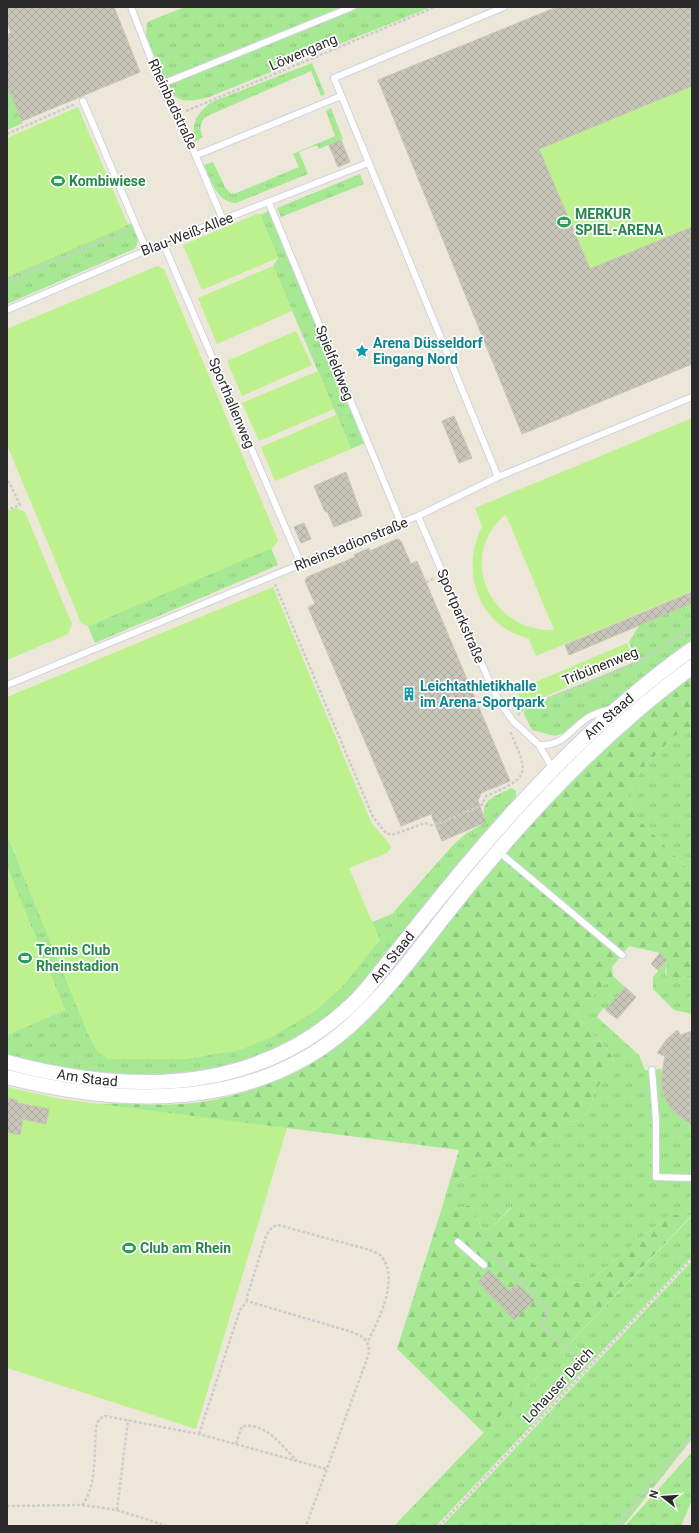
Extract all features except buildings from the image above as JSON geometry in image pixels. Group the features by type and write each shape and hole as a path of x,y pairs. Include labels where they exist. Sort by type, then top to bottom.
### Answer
{"street":[{"name":"Am Staad","path":"7,1062 49,1072 123,1082 167,1082 187,1081 227,1074 267,1061 286,1052 328,1026 351,1006 464,868 520,803 553,769 619,707 646,684 692,649"},
{"name":"Am Staad","path":"7,1077 94,1093 166,1097 202,1094 246,1084 270,1075 327,1044 365,1012 498,851 553,789 624,721 692,667"}],"lane":[{"name":"Rheinbadstraße","path":"131,7 165,95 178,114 197,155 223,220"},
{"path":"162,84 352,7"},
{"path":"498,476 334,78 504,7"},
{"path":"197,155 341,96"},
{"path":"83,101 146,249"},
{"name":"Blau-Weiß-Allee","path":"7,310 146,249 269,203 368,163"},
{"name":"Spielfeldweg","path":"269,203 401,523"},
{"name":"Sporthallenweg","path":"163,243 301,564"},
{"name":"Rheinstadionstraße","path":"7,685 418,516 498,476 692,397"},
{"name":"Sportparkstraße","path":"418,516 490,683 501,704 514,720 539,745 553,769"},
{"path":"539,745 550,745 559,742 594,714 619,707"},
{"path":"498,851 622,955"},
{"path":"652,1070 656,1120 656,1177 692,1178"},
{"path":"458,1242 484,1266"}],"path":[{"name":"Löwengang","path":"178,114 435,7"},
{"path":"7,134 83,101"},
{"path":"7,282 136,226"},
{"path":"7,483 9,482 20,505 7,510"},
{"path":"271,576 373,817 386,833 392,835 425,823 434,826 482,805 486,796 516,782 523,770 522,761 509,731 514,720"},
{"name":"Tribünenweg","path":"514,720 525,707 650,655 680,636 692,624"},
{"path":"200,1434 240,1310 247,1301 266,1236 272,1227 278,1225 370,1250 381,1255 386,1266 389,1287 381,1316 368,1340"},
{"path":"493,1255 547,1307 545,1318 541,1324 587,1369"},
{"name":"Lohauser Deich","path":"439,1526 692,1258"},
{"path":"247,1301 349,1331 368,1340 370,1347 306,1526"},
{"path":"82,1505 86,1500 92,1483 96,1428 99,1419 105,1416 200,1434 326,1469"},
{"path":"117,1510 128,1420"},
{"path":"236,1444 242,1426 253,1425 266,1430 297,1461"},
{"path":"615,1526 692,1435"},
{"path":"7,1506 82,1505 117,1510 167,1526"}],"green space":[{"path":"185,7 431,7 209,97 181,100 173,95 170,90 162,75 146,35 147,22"},
{"name":"MERKUR SPIEL-ARENA","path":"557,7 692,7 692,364 522,434 378,80"},
{"path":"312,63 325,94 321,96 311,71 207,116 201,125 203,137 195,142 194,124 196,119 202,110 212,102"},
{"path":"7,85 23,123 7,130"},
{"name":"Kombiwiese","path":"78,107 128,225 7,277 7,138"},
{"path":"331,108 343,139 319,149 317,145 299,152 308,174 236,203 229,202 219,195 212,184 204,165 213,162 225,187 230,193 234,194 299,167 293,154 335,136 326,111"},
{"path":"360,174 364,184 281,217 277,208"},
{"path":"270,210 365,443 351,449 273,266 278,258 260,215"},
{"path":"259,213 278,258 202,290 183,245"},
{"path":"132,223 138,240 134,249 7,304 7,277"},
{"path":"157,266 164,269 278,540 274,547 88,626 81,623 7,445 7,329"},
{"path":"273,266 292,311 217,344 198,298"},
{"path":"296,331 312,365 242,396 227,361"},
{"path":"318,371 334,409 259,441 242,403"},
{"path":"336,415 351,449 275,481 261,447"},
{"path":"692,418 692,591 536,656 529,639 511,632 498,623 488,612 480,599 475,586 473,556 476,541 482,527 475,508","holes":["506,515 554,630 532,628 513,619 498,606 488,589 482,571 483,551 490,532"]},
{"path":"16,508 25,512 72,624 68,634 7,660 7,512"},
{"path":"271,548 278,565 95,643 88,626"},
{"path":"273,587 371,822 391,848 387,853 349,868 380,940 343,986 314,1012 275,1035 239,1050 183,1059 109,1059 97,1051 90,1038 7,835 7,697"},
{"path":"692,601 692,643 618,703 590,712 569,731 555,736 532,730 524,714 525,707 637,661 629,642 640,624"},
{"path":"627,643 634,659 523,706 517,690"},
{"path":"692,676 692,729 674,736 641,770 633,783 630,798 634,815 692,873 692,973 679,980 670,982 666,980 667,960 660,953 629,946 612,967 613,976 575,1014 612,1056 614,1063 593,1094 591,1108 578,1121 566,1122 538,1143 497,1164 449,1184 459,1150 287,1128 273,1159 97,1104 192,1103 235,1095 263,1086 289,1075 309,1065 328,1052 363,1023 408,972 500,858 546,806 606,748 648,711"},
{"path":"692,729 692,873 634,815 630,798 633,783 641,770 674,736"},
{"path":"511,788 516,791 516,799 346,1003 298,1042 204,1074 120,1077 7,1058 7,1035 65,1010 7,867 7,835 90,1038 109,1059 183,1059 239,1050 275,1035 380,940 372,922 392,914 454,844 467,833 486,822 484,809 489,800"},
{"name":"Tennis Club Rheinstadion","path":"7,867 65,1010 7,1035"},
{"path":"667,960 665,975 679,981 692,973 692,1014 674,1010 653,989 653,977"},
{"path":"613,976 636,997 617,1019 603,1008 597,1017 639,1055 645,1070 662,1069 663,1086 668,1102 677,1115 692,1124 692,1215 669,1215 588,1282 575,1283 564,1281 546,1274 514,1246 511,1207 490,1230 482,1228 470,1205 440,1214 449,1184 497,1164 538,1143 566,1122 578,1121 591,1108 593,1094 614,1062 612,1056 575,1014"},
{"name":"Club am Rhein","path":"7,1087 61,1099 287,1128 196,1429 7,1368"},
{"path":"470,1205 482,1228 490,1230 512,1207 528,1221 514,1246 546,1274 564,1281 575,1283 588,1282 669,1215 692,1215 484,1433 397,1349 440,1214"},
{"path":"692,1216 692,1256 436,1526 394,1526"},
{"path":"692,1261 692,1439 623,1526 442,1526"},
{"path":"692,1452 692,1500 681,1526 625,1526"}],"place":[{"name":"Kombiwiese","path":"58,181"},
{"name":"MERKUR SPIEL-ARENA","path":"564,222"},
{"name":"Arena Düsseldorf Eingang Nord","path":"362,351"},
{"name":"Leichtathletikhalle im Arena-Sportpark","path":"409,694"},
{"name":"Tennis Club Rheinstadion","path":"25,958"},
{"name":"Club am Rhein","path":"129,1248"}]}
